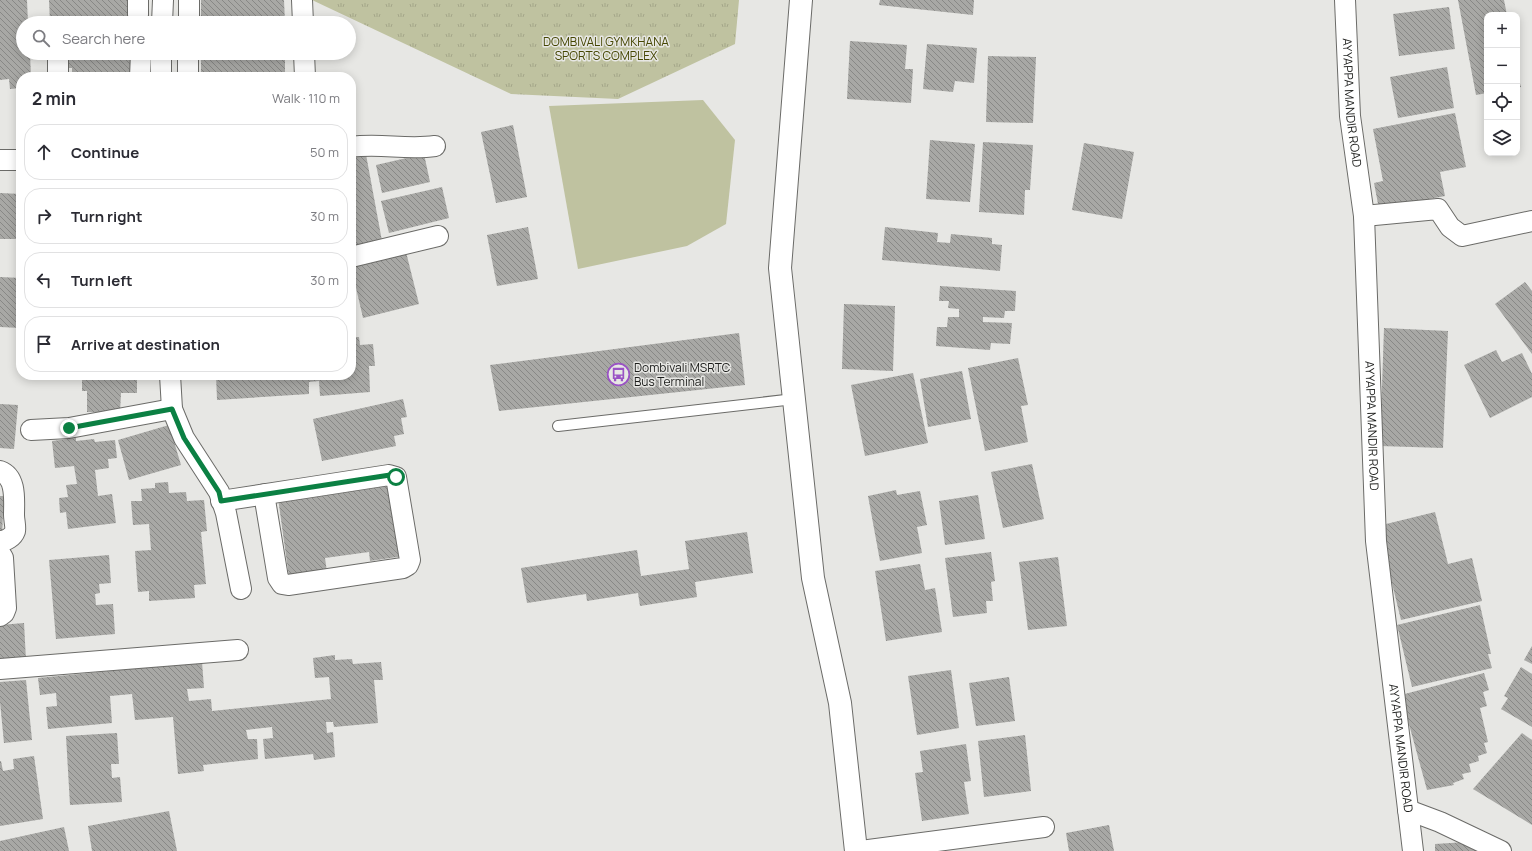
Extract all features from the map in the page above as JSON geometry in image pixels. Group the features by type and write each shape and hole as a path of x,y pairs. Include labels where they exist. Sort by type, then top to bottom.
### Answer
{"street":[{"path":"162,16 163,0"},
{"path":"189,0 189,16"},
{"path":"302,0 303,16"},
{"path":"801,0 780,268 813,578 840,703 856,851"},
{"name":"AYYAPPA MANDIR ROAD","path":"1345,0 1350,116 1364,216 1376,541 1413,851"},
{"path":"58,60 58,72"},
{"path":"140,72 141,60"},
{"path":"161,60 161,72"},
{"path":"188,60 188,72"},
{"path":"304,60 305,72"},
{"path":"356,146 365,145 421,148 435,146"},
{"path":"0,160 16,160"},
{"path":"1364,216 1438,209 1450,227 1462,236 1532,221"},
{"path":"356,256 438,236"},
{"path":"170,380 172,409 184,438 219,492 226,513 242,589"},
{"path":"31,430 69,428 172,409"},
{"path":"0,471 4,472 11,482 14,490 14,531 10,538 0,541"},
{"path":"221,501 264,494 390,475 396,477 410,560 408,565 403,568 296,584 282,584 278,578 264,494"},
{"path":"0,553 3,558 6,608 4,613 0,616"},
{"path":"0,669 238,650"},
{"path":"1408,810 1440,822 1501,851"},
{"path":"861,851 1044,827"}],"lane":[{"path":"558,426 794,399"}],"green space":[{"name":"DOMBIVALI GYMKHANA SPORTS COMPLEX","path":"312,0 739,0 735,44 618,99 511,94 356,21 356,16 346,16"},
{"path":"703,100 735,140 726,224 687,246 578,269 549,106"}],"building":[{"path":"0,0 27,0 28,16 16,16 16,60 30,60 31,72 16,72 16,88 10,89 9,79 0,80"},
{"path":"49,0 129,0 130,16 50,16"},
{"path":"201,0 284,0 285,16 201,16"},
{"path":"880,0 974,0 973,15 879,5"},
{"path":"1458,0 1504,0 1506,12 1484,12 1484,94 1476,95"},
{"path":"1449,7 1455,49 1399,56 1393,14"},
{"path":"850,41 907,45 905,69 913,69 911,103 847,99"},
{"path":"927,44 977,48 974,83 955,81 953,92 923,89"},
{"path":"988,56 1036,57 1033,123 986,122"},
{"path":"64,60 130,60 130,69 137,69 137,72 72,72 72,68 63,68"},
{"path":"201,60 285,60 285,72 201,72"},
{"path":"1447,67 1454,108 1398,118 1390,77"},
{"path":"1455,113 1466,167 1440,172 1445,196 1379,209 1374,183 1383,181 1373,129"},
{"path":"513,125 527,197 496,203 481,132"},
{"path":"930,140 975,144 970,202 926,199"},
{"path":"983,142 1033,145 1030,190 1025,190 1024,215 979,212"},
{"path":"1084,143 1134,152 1122,219 1072,210"},
{"path":"365,149 382,241 356,246 356,151"},
{"path":"424,154 430,182 382,193 376,165"},
{"path":"442,187 449,218 389,233 381,201"},
{"path":"0,193 16,194 16,239 0,239"},
{"path":"528,227 538,279 497,286 487,235"},
{"path":"885,227 938,233 937,242 950,243 951,234 992,238 992,244 1002,245 1000,271 882,260"},
{"path":"406,252 419,304 363,318 356,288 356,265"},
{"path":"0,277 16,278 16,328 0,327"},
{"path":"1525,282 1532,291 1532,354 1495,304"},
{"path":"940,286 1016,291 1015,311 1005,311 1004,318 983,317 983,322 1012,323 1010,344 991,343 990,350 936,346 937,327 947,327 948,317 959,317 959,309 948,308 949,301 939,301"},
{"path":"844,304 895,306 893,371 842,369"},
{"path":"1384,328 1448,331 1443,448 1380,446"},
{"name":"Dombivali MSRTC Bus Terminal","path":"739,333 745,385 499,411 490,365"},
{"path":"356,337 359,337 360,345 373,344 375,366 369,366 370,392 320,396 319,381 309,382 309,394 217,400 216,380 356,380"},
{"path":"1496,350 1502,362 1522,353 1532,374 1532,397 1490,418 1464,365"},
{"path":"1018,358 1028,405 1021,406 1028,442 985,451 968,368"},
{"path":"962,371 971,419 928,427 920,379"},
{"path":"913,373 928,443 865,456 851,385"},
{"path":"82,380 137,380 137,393 121,393 120,413 87,412 87,391 82,391"},
{"path":"403,399 407,417 401,418 404,434 394,436 396,446 322,461 313,419"},
{"path":"0,404 18,405 14,449 0,448"},
{"path":"169,425 181,465 129,480 118,440"},
{"path":"76,438 76,441 94,439 95,442 115,440 117,458 108,459 109,468 95,470 98,496 112,494 116,523 68,529 66,512 60,513 59,498 68,497 66,485 77,484 74,466 55,468 52,441"},
{"path":"1032,464 1044,519 1003,528 991,472"},
{"path":"393,481 404,556 370,561 369,552 325,558 327,572 289,577 278,498"},
{"path":"168,482 169,493 186,492 187,501 204,500 207,531 201,532 206,584 194,585 195,598 149,601 149,591 138,592 135,551 151,550 149,524 133,525 131,501 142,501 141,489 155,488 155,483"},
{"path":"896,490 897,495 920,491 927,525 917,527 922,553 880,561 868,496"},
{"path":"978,495 985,539 945,545 939,501"},
{"path":"0,496 10,496 9,513 3,513 2,538 0,538"},
{"path":"1435,512 1448,564 1472,558 1482,601 1401,620 1378,526"},
{"path":"747,532 753,573 695,582 697,597 640,606 638,593 587,601 586,594 527,603 521,568 637,550 641,576 689,569 685,541"},
{"path":"991,552 995,581 991,582 993,601 986,601 987,613 953,617 945,558"},
{"path":"109,555 111,583 99,584 100,593 95,594 96,605 113,604 115,634 56,639 49,560"},
{"path":"1058,557 1067,626 1028,630 1019,562"},
{"path":"920,564 925,590 935,588 942,632 886,641 875,571"},
{"path":"1480,605 1491,654 1488,654 1492,668 1412,687 1397,625"},
{"path":"24,623 26,660 0,661 0,625"},
{"path":"1532,646 1532,664 1524,660"},
{"path":"335,655 335,660 352,659 353,664 381,662 383,680 374,680 378,723 334,727 333,722 326,722 327,733 333,732 335,757 314,760 313,754 265,759 263,739 273,738 272,727 246,730 248,739 257,739 258,759 203,765 204,771 178,774 173,717 135,720 132,694 110,696 112,723 48,729 46,707 57,706 56,693 40,695 38,678 202,662 204,688 187,689 189,701 211,699 212,711 331,699 329,677 315,678 313,658"},
{"path":"1521,667 1532,674 1532,727 1501,709 1508,698 1504,696"},
{"path":"951,670 959,728 917,735 908,676"},
{"path":"1484,673 1489,690 1483,692 1487,706 1480,708 1488,742 1484,743 1487,753 1478,756 1479,761 1469,764 1471,772 1462,774 1464,779 1453,783 1454,785 1427,790 1401,695"},
{"path":"1009,677 1015,721 976,726 969,683"},
{"path":"26,680 32,740 4,743 0,702 0,682"},
{"path":"117,733 119,764 111,764 112,778 120,777 122,802 70,805 66,736"},
{"path":"1522,733 1532,740 1532,825 1473,789"},
{"path":"1025,735 1031,791 984,797 978,741"},
{"path":"966,744 971,781 964,782 969,814 922,821 915,773 923,772 920,751"},
{"path":"34,756 43,819 0,826 0,761 3,771 14,769 13,759"},
{"path":"169,811 177,851 92,851 88,826"},
{"path":"1109,825 1114,851 1069,851 1066,833"},
{"path":"64,827 69,851 0,851 0,841"},
{"path":"1466,842 1483,851 1435,851 1435,844"}],"place":[{"name":"Dombivali MSRTC Bus Terminal","path":"618,375"}],"route":[{"path":"69,428 172,409 184,438 219,492 221,501 390,475 396,477"}]}
